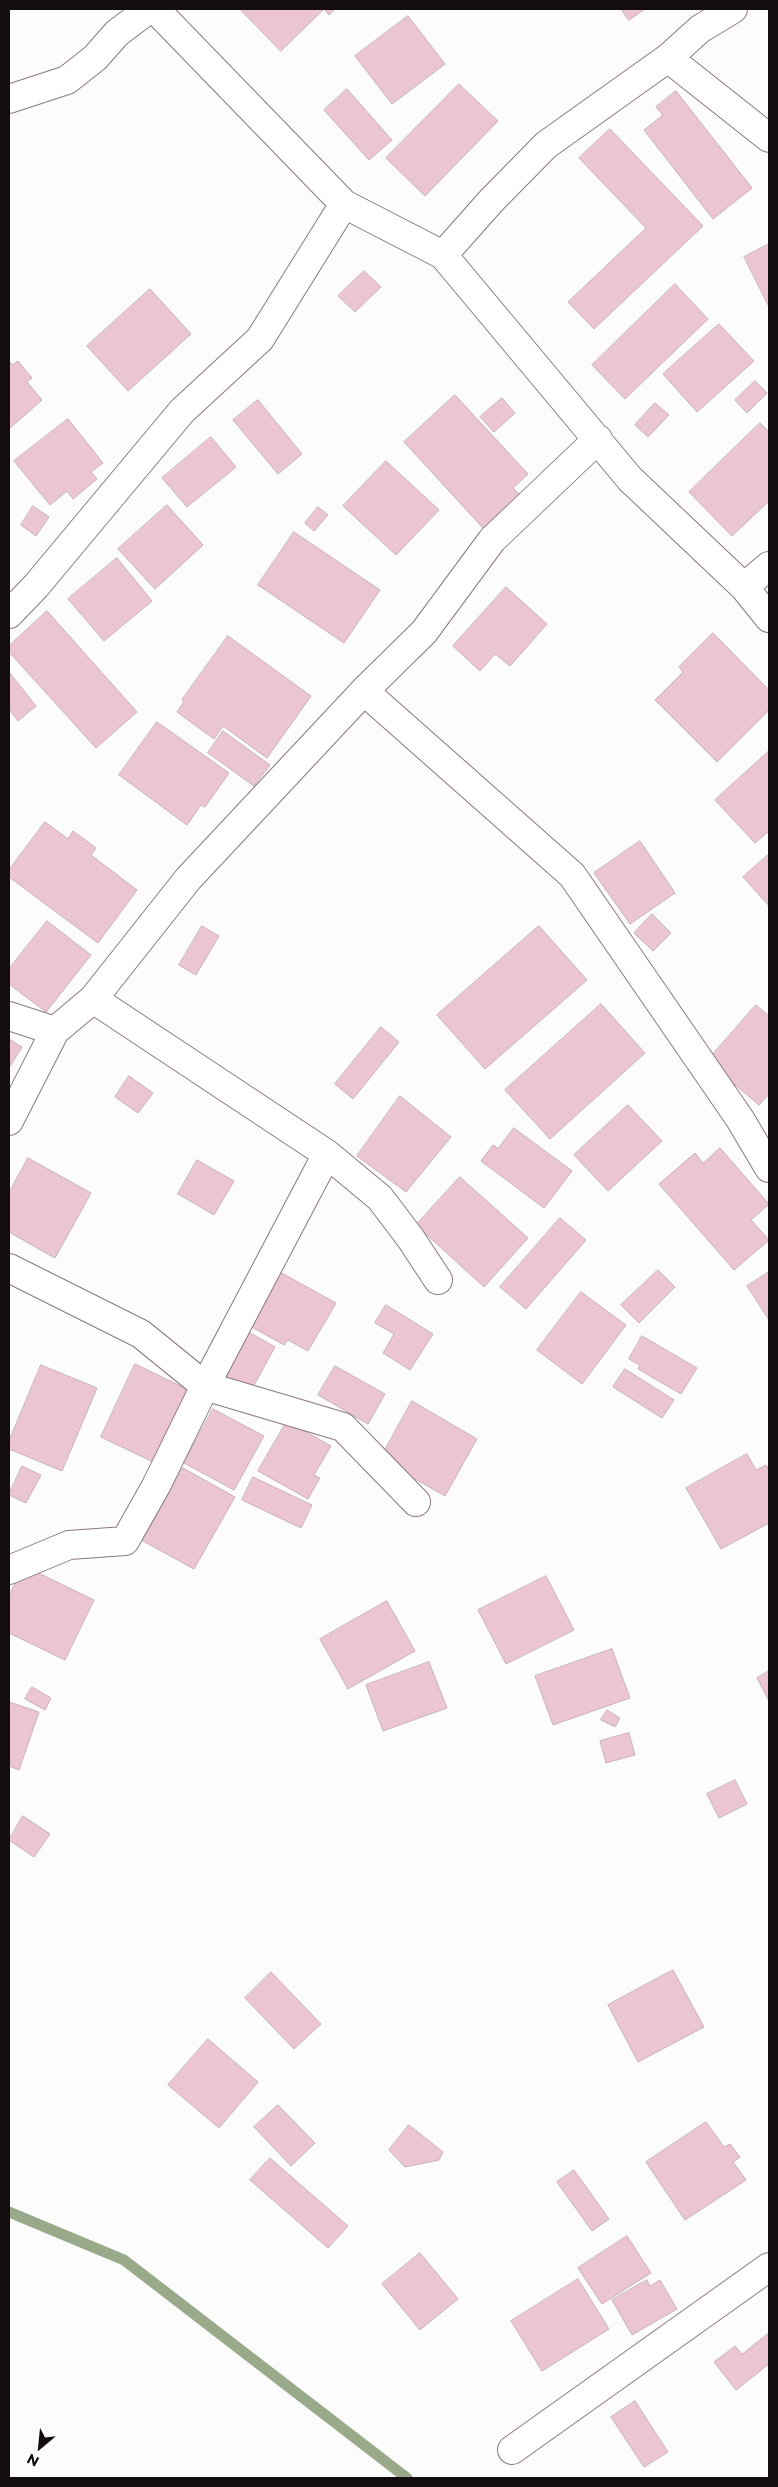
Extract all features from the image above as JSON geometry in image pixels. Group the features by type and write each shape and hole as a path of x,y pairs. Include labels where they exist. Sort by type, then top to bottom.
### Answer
{"street":[{"path":"9,98 68,80 95,58 117,33 149,9"},
{"path":"155,9 344,204 443,255 630,479 744,586 769,618"},
{"path":"443,255 546,145 668,58 700,29 733,9"},
{"path":"668,58 769,138"},
{"path":"9,614 36,586 182,411 260,339 344,204"},
{"path":"9,1121 55,1031 93,999 188,879 364,692 424,632 492,540 598,439"},
{"path":"744,586 769,566"},
{"path":"364,692 572,876 740,1119 769,1168"},
{"path":"93,999 327,1154 380,1198 411,1239 438,1280"},
{"path":"9,1016 55,1031"},
{"path":"9,1570 69,1545 125,1541 156,1486 327,1154"},
{"path":"9,1268 141,1334 206,1386 343,1427 416,1502"},
{"path":"512,2450 769,2267"}],"building":[{"path":"240,9 324,9 281,51"},
{"path":"324,9 335,9 329,15"},
{"path":"621,9 645,9 629,20"},
{"path":"408,16 445,64 392,104 355,56"},
{"path":"459,84 498,121 425,196 386,158"},
{"path":"347,89 392,140 369,160 324,110"},
{"path":"676,91 752,188 713,219 644,130 663,115 656,107"},
{"path":"610,129 703,226 594,329 568,302 646,228 579,158"},
{"path":"769,244 769,307 744,257"},
{"path":"364,271 381,287 355,312 338,296"},
{"path":"675,284 708,319 625,399 592,365"},
{"path":"150,289 191,334 128,391 87,346"},
{"path":"719,324 754,361 697,412 663,374"},
{"path":"9,361 12,365 18,361 32,378 27,382 42,400 9,429"},
{"path":"755,381 767,393 747,413 735,400"},
{"path":"455,395 528,474 513,488 520,495 483,528 404,442"},
{"path":"502,398 515,413 494,432 480,417"},
{"path":"258,400 302,454 278,474 233,420"},
{"path":"655,403 669,415 648,437 635,425"},
{"path":"68,419 103,463 91,472 97,479 73,499 67,491 50,505 14,461"},
{"path":"760,423 769,432 769,501 732,536 689,492"},
{"path":"211,437 236,467 187,507 162,478"},
{"path":"386,461 439,510 396,555 343,506"},
{"path":"167,505 203,545 155,589 118,549"},
{"path":"33,506 49,517 36,536 21,525"},
{"path":"318,507 328,515 314,531 305,523"},
{"path":"294,532 380,590 344,643 258,585"},
{"path":"117,558 152,601 104,641 68,599"},
{"path":"506,587 547,624 510,666 495,654 480,671 453,646"},
{"path":"47,611 137,712 96,748 9,652 9,646"},
{"path":"713,633 769,690 769,710 717,762 655,700 683,672 679,667"},
{"path":"228,636 311,696 267,758 223,726 214,739 177,712 184,702 182,700"},
{"path":"9,672 36,706 18,721 9,709"},
{"path":"157,722 229,773 205,807 201,805 187,825 119,775"},
{"path":"223,731 270,765 254,786 208,753"},
{"path":"769,751 769,831 755,843 715,800"},
{"path":"45,822 68,839 73,831 96,848 91,855 137,890 98,943 9,877 9,870"},
{"path":"640,841 675,893 630,924 594,873"},
{"path":"769,854 769,906 743,877"},
{"path":"652,914 671,933 653,951 634,933"},
{"path":"47,921 91,955 46,1012 9,984 9,969"},
{"path":"202,926 219,936 196,975 179,965"},
{"path":"539,926 587,980 485,1069 437,1015"},
{"path":"601,1004 645,1053 550,1139 505,1090"},
{"path":"756,1005 769,1016 769,1094 759,1105 707,1061"},
{"path":"381,1027 399,1042 353,1099 335,1084"},
{"path":"9,1039 22,1047 9,1068"},
{"path":"129,1076 153,1093 138,1113 115,1097"},
{"path":"400,1096 451,1137 406,1192 357,1156"},
{"path":"628,1105 662,1141 608,1191 574,1155"},
{"path":"514,1128 572,1171 544,1208 481,1161 493,1145 498,1148"},
{"path":"720,1148 769,1204 751,1220 769,1240 734,1270 659,1184 695,1153 703,1163"},
{"path":"28,1158 91,1193 55,1258 9,1232 9,1193"},
{"path":"197,1160 234,1181 214,1215 178,1194"},
{"path":"460,1177 528,1238 484,1287 416,1225"},
{"path":"560,1218 586,1240 526,1309 500,1287"},
{"path":"658,1270 675,1287 639,1323 621,1305"},
{"path":"278,1271 336,1303 308,1351 288,1340 284,1345 248,1325"},
{"path":"769,1272 769,1320 747,1286"},
{"path":"581,1292 626,1325 582,1384 537,1350"},
{"path":"386,1305 433,1334 410,1370 383,1353 394,1334 375,1323"},
{"path":"247,1331 275,1347 247,1398 219,1382"},
{"path":"642,1336 697,1368 681,1394 638,1369 640,1365 629,1359"},
{"path":"135,1364 189,1390 155,1463 101,1437"},
{"path":"41,1365 97,1388 62,1471 9,1449 9,1441"},
{"path":"335,1366 385,1394 368,1424 318,1395"},
{"path":"625,1369 674,1400 662,1418 613,1387"},
{"path":"412,1401 477,1439 445,1496 380,1459"},
{"path":"213,1409 264,1436 234,1490 184,1463"},
{"path":"287,1421 331,1446 314,1475 320,1478 308,1499 258,1471"},
{"path":"747,1454 756,1470 766,1465 769,1470 769,1523 721,1549 686,1488"},
{"path":"22,1466 41,1475 26,1503 9,1495"},
{"path":"183,1468 235,1497 194,1569 143,1541"},
{"path":"253,1477 312,1505 301,1528 242,1500"},
{"path":"24,1566 94,1600 65,1660 9,1633 9,1596"},
{"path":"546,1576 574,1630 506,1664 478,1610"},
{"path":"387,1601 415,1651 348,1689 320,1639"},
{"path":"612,1649 630,1698 553,1725 535,1676"},
{"path":"429,1662 447,1708 383,1731 366,1685"},
{"path":"769,1671 769,1701 757,1678"},
{"path":"32,1687 51,1698 45,1710 25,1699"},
{"path":"9,1702 39,1712 19,1770 9,1766"},
{"path":"607,1710 620,1718 615,1727 601,1720"},
{"path":"629,1733 635,1755 606,1763 600,1741"},
{"path":"735,1780 747,1804 719,1818 707,1794"},
{"path":"23,1816 50,1834 34,1857 9,1840"},
{"path":"673,1970 704,2027 638,2062 608,2005"},
{"path":"271,1972 321,2024 294,2049 245,1998"},
{"path":"208,2039 258,2082 219,2128 168,2085"},
{"path":"278,2105 315,2143 291,2166 254,2127"},
{"path":"706,2122 724,2147 730,2144 740,2157 733,2162 746,2180 685,2220 646,2162"},
{"path":"409,2125 443,2152 439,2160 405,2167 389,2150"},
{"path":"270,2158 348,2226 328,2248 250,2180"},
{"path":"574,2170 609,2219 592,2231 557,2182"},
{"path":"627,2236 651,2273 602,2304 578,2268"},
{"path":"420,2253 458,2299 420,2330 382,2284"},
{"path":"578,2279 609,2329 542,2371 511,2321"},
{"path":"647,2280 650,2286 660,2280 677,2309 632,2335 612,2300"},
{"path":"769,2333 769,2364 736,2390 714,2362 735,2346 742,2354"},
{"path":"635,2401 668,2452 644,2467 611,2417"}],"waterway":[{"path":"9,2212 124,2260 407,2478"}]}
